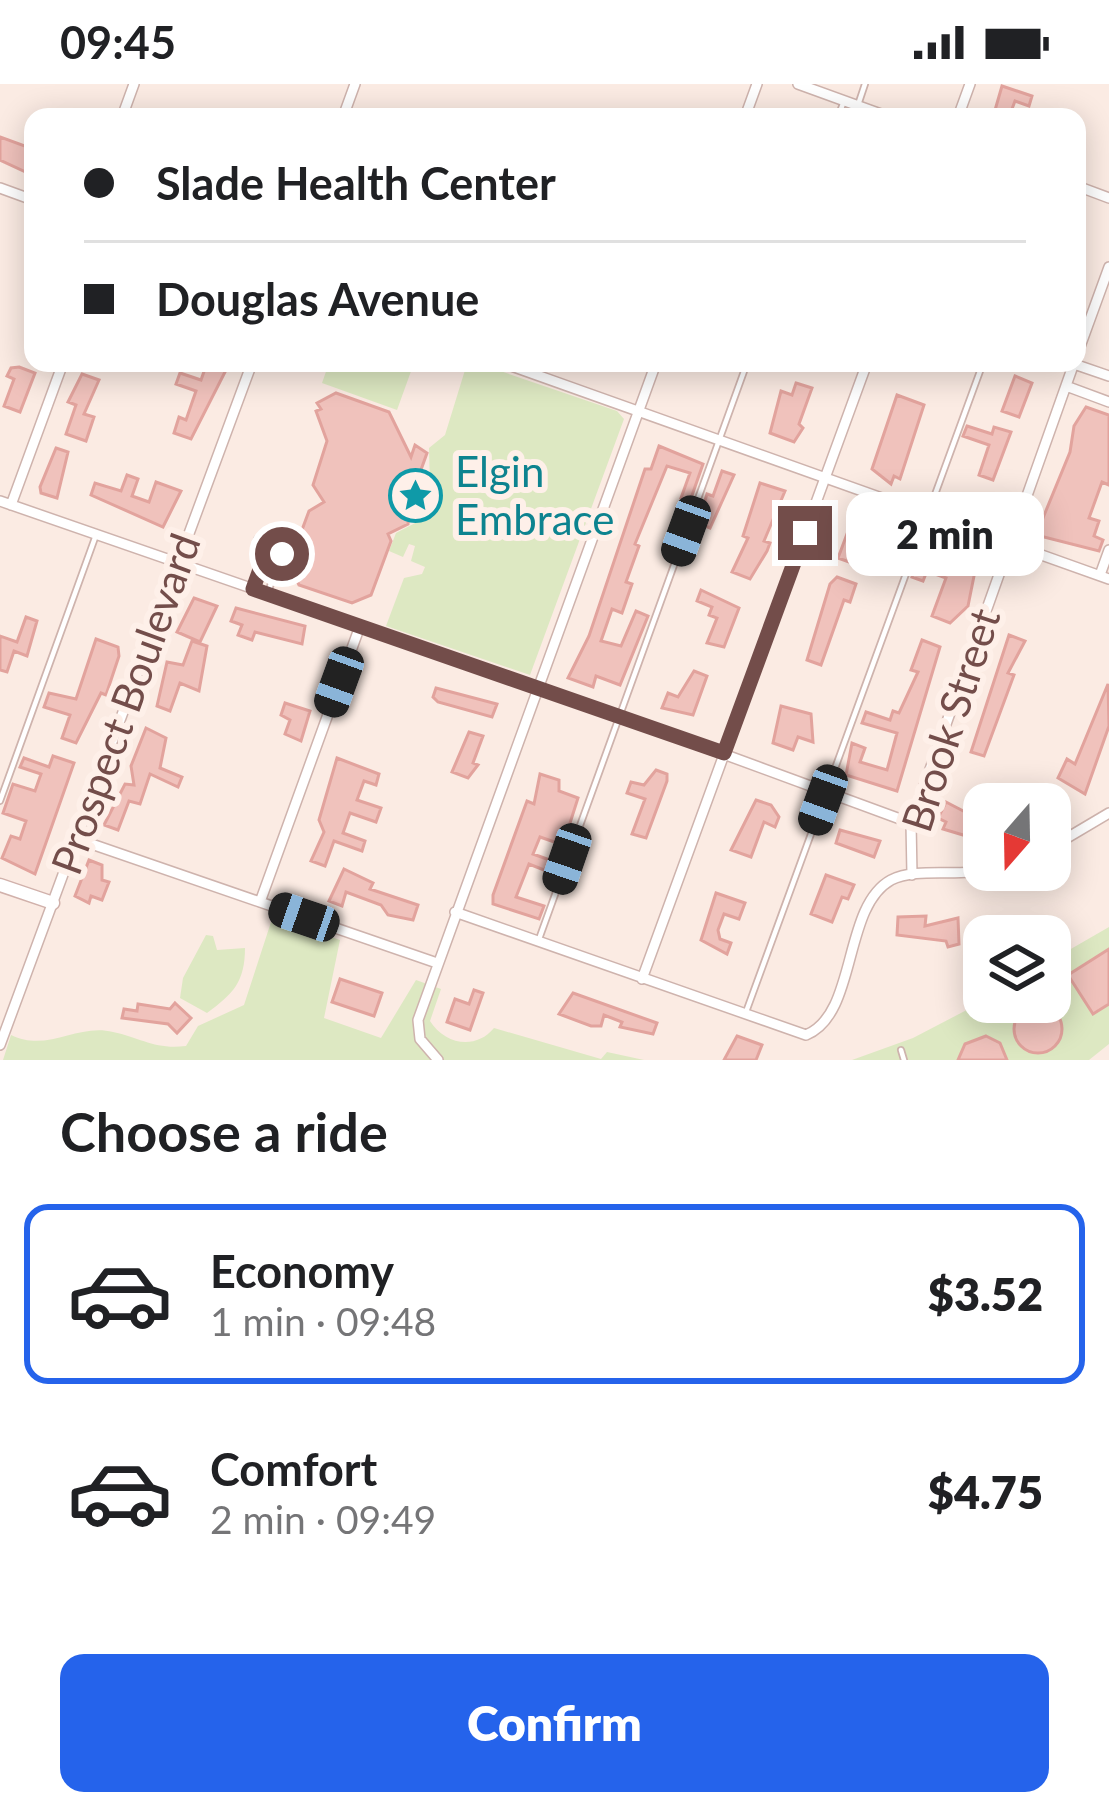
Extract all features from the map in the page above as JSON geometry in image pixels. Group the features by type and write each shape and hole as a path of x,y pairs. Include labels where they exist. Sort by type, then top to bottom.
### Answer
{"street":[{"path":"798,84 864,108"},
{"name":"Brook Street","path":"1086,330 1109,267"},
{"path":"59,372 5,503 538,687 911,823"},
{"name":"Prospect Boulevard","path":"0,1045 248,372"},
{"path":"529,372 1104,577 1109,550"},
{"path":"438,1060 420,1039 418,1020 653,372"},
{"path":"641,979 864,372"},
{"name":"Brook Street","path":"912,875 911,823 1071,372"},
{"path":"1066,386 1109,402"},
{"path":"260,902 360,626"},
{"path":"1071,836 1109,813"},
{"path":"77,839 437,963"},
{"path":"455,912 801,1035 820,1028 869,906 892,880 912,875 963,875"},
{"path":"0,885 53,903"}],"lane":[{"path":"858,106 865,84"},
{"path":"841,108 844,101"},
{"path":"538,942 744,372"},
{"path":"745,1016 980,372"},
{"path":"0,800 96,535"},
{"path":"257,539 273,545 281,557 268,594"},
{"path":"253,589 273,545"},
{"path":"901,1050 904,1060"}],"green space":[{"path":"326,372 411,372 397,410 322,383"},
{"path":"464,372 503,372 617,411 624,419 530,675 386,626 404,578 422,574 425,567 411,561 415,546 409,544 403,557 389,551 396,533 419,521 413,511 430,486 429,448 445,435"},
{"path":"273,916 340,940 324,1018 381,1038 416,980 441,989 430,1021 452,1040 479,1040 494,1028 601,1059 607,1052 644,1060 3,1060 11,1035 37,1041 100,1030 157,1045 186,1046 198,1026 244,1005"},
{"path":"1109,927 1109,1044 1089,1060 852,1060 913,1038 963,1012 963,1023 1071,1023 1071,949"},
{"path":"206,935 213,936 217,950 245,948 236,986 207,1013 180,998 183,978"}],"building":[{"path":"1002,86 1032,96 1029,106 1015,101 1012,108 996,108"},
{"path":"0,137 24,146 24,171 0,160"},
{"path":"11,368 35,373 20,412 4,406 14,379 7,376"},
{"path":"204,372 225,372 191,439 174,433 179,417 186,420 196,391 176,384 180,373 201,380"},
{"path":"82,374 99,380 84,414 94,417 86,441 66,434 76,405 68,402"},
{"path":"1015,376 1032,383 1019,417 1002,411"},
{"path":"796,383 812,388 799,424 803,428 794,442 770,433 781,391 792,395"},
{"path":"336,393 389,412 411,457 415,445 427,453 409,503 408,524 388,534 391,541 371,595 352,603 299,585 289,565 309,511 324,502 313,485 327,441 316,411 321,409 317,403"},
{"path":"897,395 924,405 900,479 894,476 891,484 872,469"},
{"path":"1086,407 1109,415 1109,485 1102,482 1089,518 1099,521 1094,536 1103,540 1099,551 1036,535 1070,452 1074,426"},
{"path":"967,426 992,434 994,427 1011,432 993,480 979,475 989,445 963,436"},
{"path":"659,446 703,464 690,501 681,498 690,473 667,466 635,544 639,546 626,582 632,584 622,613 612,609 601,641 621,646 636,611 648,616 620,685 596,676 593,687 568,678 589,636 645,469 651,469"},
{"path":"56,448 68,452 57,498 41,493 40,487"},
{"path":"722,471 734,475 710,528 698,523 707,494 713,496"},
{"path":"127,475 138,479 132,496 149,502 156,482 181,491 163,527 91,495 95,483 121,491"},
{"path":"760,483 785,491 764,541 770,543 767,551 750,579 732,572 748,538 743,536"},
{"path":"847,534 872,538 865,558 872,560 869,569 838,558"},
{"path":"922,549 934,553 932,558 950,565 953,558 975,571 968,606 950,623 932,616 946,578 927,571 923,581 912,577"},
{"path":"837,577 856,584 850,602 844,600 821,665 807,660 830,584"},
{"path":"701,590 739,608 724,647 707,643 717,618 709,615 712,607 697,601"},
{"path":"194,598 217,606 200,642 177,632"},
{"path":"236,608 305,626 302,644 255,632 252,640 238,635 242,625 231,621"},
{"path":"26,617 37,621 27,656 14,651 7,672 0,670 0,636 17,642"},
{"path":"1009,635 1025,641 1008,673 1014,675 984,756 971,752"},
{"path":"96,639 118,647 119,656 106,695 101,693 76,743 62,738 70,715 44,707 49,693 76,699"},
{"path":"922,640 940,647 897,791 846,775 852,743 865,748 860,762 887,770 897,733 862,723 866,712 890,720 893,711 899,713 918,672 911,670"},
{"path":"192,641 207,646 199,691 180,683 170,711 157,706 167,662 183,665"},
{"path":"694,671 707,676 693,715 662,708 668,693 678,697"},
{"path":"1108,684 1109,726 1085,794 1058,778 1067,759 1075,764"},
{"path":"436,688 497,704 492,717 438,702 433,697"},
{"path":"285,703 310,711 301,741 285,734 290,720 281,715"},
{"path":"781,706 811,714 813,742 798,737 793,750 773,743"},
{"path":"146,728 166,738 160,768 182,777 178,787 150,774 140,804 129,801 118,830 104,825 125,784 134,785 131,766"},
{"path":"469,732 483,736 473,763 478,765 468,778 452,772"},
{"path":"53,756 74,763 35,874 2,858 11,836 20,839 26,821 3,813 13,784 35,791 41,774 20,767 24,758 49,767"},
{"path":"337,758 379,774 376,785 364,781 357,800 381,808 376,822 350,813 343,833 365,841 362,851 334,841 325,866 311,861 324,832 319,820"},
{"path":"656,770 667,774 667,781 646,838 632,834 645,799 627,793 631,782 644,785"},
{"path":"540,774 559,780 559,791 578,798 563,845 540,837 533,854 558,863 554,874 529,864 516,897 544,906 539,919 493,904 493,895 527,801 534,804"},
{"path":"756,800 771,805 779,817 775,827 764,822 751,857 731,850"},
{"path":"946,802 963,811 963,835 943,829 946,822 938,818"},
{"path":"840,830 880,841 874,857 836,843"},
{"path":"89,860 102,865 102,880 109,882 102,900 91,896 89,903 75,896"},
{"path":"344,869 373,883 370,889 418,905 413,920 388,915 381,905 346,892 342,906 329,901"},
{"path":"826,875 854,885 848,899 842,897 832,922 811,914"},
{"path":"716,893 745,903 739,919 724,914 718,930 720,939 731,943 727,954 701,940"},
{"path":"926,916 925,926 958,918 959,944 948,947 946,941 897,935 898,917"},
{"path":"1109,949 1109,1004 1093,1014 1071,973"},
{"path":"340,979 382,993 374,1016 332,1002"},
{"path":"474,990 483,993 470,1030 447,1022 455,999 469,1004"},
{"path":"573,993 657,1023 653,1034 620,1027 622,1022 604,1015 601,1026 591,1026 559,1014"},
{"path":"175,1003 191,1018 177,1033 168,1024 122,1018 124,1009 137,1011 138,1004 170,1009"},
{"path":"1015,1023 1061,1023 1060,1038 1047,1051 1029,1051 1016,1038"},
{"path":"737,1036 762,1045 756,1060 724,1060"},
{"path":"986,1036 1000,1043 1007,1060 958,1060 965,1044"}],"place":[{"name":"Elgin Embrace","path":"416,496"}],"route":[{"path":"282,554 269,544 253,589 724,753 805,533"}]}
